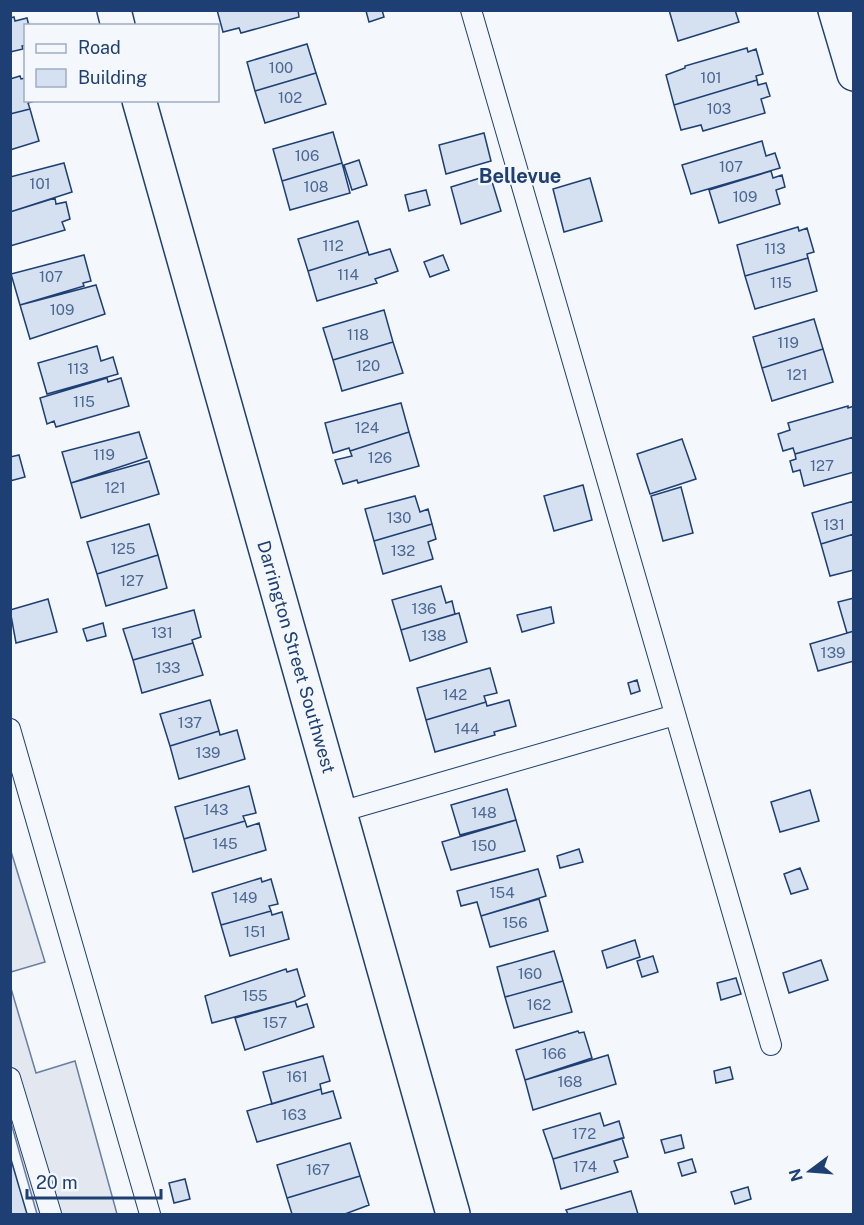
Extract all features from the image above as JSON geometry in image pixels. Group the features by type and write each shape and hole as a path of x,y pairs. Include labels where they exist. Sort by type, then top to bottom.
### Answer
{"street":[{"path":"835,10 854,74"},
{"name":"Darrington Street Southwest","path":"140,102 340,812 450,1214"}],"lane":[{"path":"471,10 771,1046"},
{"path":"340,812 675,715"},
{"path":"10,729 150,1215"},
{"path":"10,1078 51,1215"}],"shaded area":[{"path":"10,848 45,962 11,972 10,972"},
{"path":"10,985 36,1073 75,1061 117,1214 37,1214 11,1123"}],"building":[{"path":"217,10 298,10 299,17 241,33 239,28 223,32"},
{"path":"382,10 384,17 369,22 366,11"},
{"path":"669,10 735,10 739,22 678,41"},
{"path":"14,17 15,21 27,18 28,24 24,24 23,49 10,52 10,18"},
{"path":"307,44 316,73 255,91 247,62"},
{"path":"747,48 748,52 756,49 763,74 756,76 757,80 674,105 666,75 685,68 685,66"},
{"path":"316,73 326,104 265,123 255,91"},
{"path":"20,76 21,79 24,78 24,102 31,102 28,103 30,109 10,114 10,79"},
{"path":"757,80 758,85 766,83 770,96 761,99 765,113 703,131 701,125 681,130 674,105"},
{"path":"30,109 39,141 10,150 10,114"},
{"path":"333,132 342,163 282,181 273,149"},
{"path":"484,133 491,161 446,174 439,145"},
{"path":"762,141 766,156 775,153 780,168 691,194 682,165"},
{"path":"359,160 367,185 352,190 344,165"},
{"path":"64,163 72,192 10,212 10,177"},
{"path":"342,163 350,193 290,210 282,181"},
{"path":"771,171 773,178 782,175 785,187 776,190 780,204 719,223 709,190"},
{"path":"490,175 501,211 461,224 451,187"},
{"path":"590,178 602,221 564,232 553,189"},
{"path":"426,190 430,205 409,211 405,195"},
{"path":"55,198 56,204 66,202 70,219 62,222 65,230 10,246 10,212"},
{"path":"358,221 368,252 308,271 298,239"},
{"path":"798,227 799,231 807,228 814,252 807,254 808,258 745,276 737,245"},
{"path":"390,249 398,271 375,279 377,283 317,301 308,271 368,252 369,255"},
{"path":"84,255 91,281 83,283 84,286 20,305 11,274"},
{"path":"443,255 449,270 430,277 424,262"},
{"path":"808,258 817,291 755,309 745,276"},
{"path":"96,285 105,314 30,339 20,305"},
{"path":"384,310 393,342 333,360 323,328"},
{"path":"814,319 823,349 762,368 753,337"},
{"path":"393,342 403,373 342,391 333,360"},
{"path":"97,346 101,361 113,357 118,374 47,394 38,363"},
{"path":"823,349 833,382 772,401 762,368"},
{"path":"107,378 108,382 121,378 129,406 56,427 54,421 47,424 40,398"},
{"path":"401,403 409,432 350,451 349,448 333,453 325,423"},
{"path":"848,406 848,408 854,406 854,437 795,454 793,448 783,451 778,434 790,430 788,423"},
{"path":"139,432 147,458 71,483 62,452"},
{"path":"409,432 419,466 358,483 357,480 343,484 335,460 352,456 350,451"},
{"path":"854,437 854,472 804,486 800,470 793,472 790,461 796,459 795,454"},
{"path":"682,439 696,479 650,494 637,454"},
{"path":"19,455 25,477 10,481 10,457"},
{"path":"149,461 159,494 81,518 71,483"},
{"path":"583,485 592,520 554,531 544,496"},
{"path":"681,487 693,533 663,541 651,496"},
{"path":"415,496 420,512 428,509 432,524 374,541 365,509"},
{"path":"854,501 854,534 821,544 812,513"},
{"path":"149,524 158,555 97,574 87,542"},
{"path":"432,524 436,539 428,542 433,559 383,574 374,541"},
{"path":"854,534 854,570 830,576 821,544"},
{"path":"158,555 167,588 106,606 97,574"},
{"path":"441,586 446,603 452,601 455,614 401,630 392,600"},
{"path":"854,598 854,631 847,633 838,602"},
{"path":"48,599 57,632 16,643 10,610"},
{"path":"551,607 554,623 522,632 517,615"},
{"path":"194,610 201,637 192,640 193,643 133,660 123,629"},
{"path":"459,613 467,642 410,661 401,630"},
{"path":"103,623 106,636 87,641 83,629"},
{"path":"854,631 854,661 818,671 810,644"},
{"path":"193,643 203,675 142,693 133,660"},
{"path":"490,668 497,693 484,696 486,702 426,720 417,688"},
{"path":"637,680 640,691 631,694 628,683"},
{"path":"210,700 219,731 170,746 160,714"},
{"path":"509,700 516,726 494,732 495,735 435,752 426,720 486,702 487,706"},
{"path":"237,730 245,759 179,779 170,746 219,731 220,735"},
{"path":"249,786 256,813 243,816 245,821 184,839 175,807"},
{"path":"507,789 516,820 460,835 451,805"},
{"path":"810,790 819,821 780,832 771,802"},
{"path":"516,820 525,851 451,870 442,842"},
{"path":"245,821 247,827 259,823 266,850 193,872 184,839"},
{"path":"579,849 583,862 560,868 557,856"},
{"path":"800,868 808,889 791,894 784,874"},
{"path":"538,869 546,896 481,916 477,902 461,906 457,891"},
{"path":"261,878 262,882 271,879 278,904 269,906 271,911 221,925 212,893"},
{"path":"539,899 548,931 490,947 481,916"},
{"path":"271,911 272,915 282,912 289,939 230,956 221,925"},
{"path":"635,940 640,957 607,968 602,951"},
{"path":"554,951 563,981 505,997 497,967"},
{"path":"653,956 658,972 642,977 637,961"},
{"path":"821,960 828,980 789,993 783,973"},
{"path":"286,969 287,972 297,969 305,996 295,1001 212,1023 205,996"},
{"path":"736,978 741,994 721,1000 717,983"},
{"path":"563,981 572,1012 514,1028 505,997"},
{"path":"295,1001 297,1007 307,1004 314,1027 245,1050 235,1018"},
{"path":"578,1031 579,1033 584,1032 592,1058 525,1080 516,1050"},
{"path":"608,1055 616,1084 533,1110 525,1080"},
{"path":"323,1056 330,1081 320,1084 321,1089 272,1104 263,1072"},
{"path":"730,1067 733,1079 716,1083 714,1071"},
{"path":"321,1089 322,1094 333,1091 341,1118 257,1142 247,1111"},
{"path":"600,1113 604,1126 619,1121 624,1138 553,1159 543,1130"},
{"path":"681,1135 684,1148 665,1153 661,1140"},
{"path":"622,1138 628,1157 614,1161 618,1172 561,1189 553,1159"},
{"path":"350,1143 360,1176 287,1198 277,1165"},
{"path":"10,1156 27,1214 10,1214"},
{"path":"692,1159 696,1172 682,1176 678,1163"},
{"path":"360,1176 369,1205 345,1214 292,1214 287,1198"},
{"path":"185,1179 190,1199 174,1203 169,1183"},
{"path":"748,1187 751,1199 735,1204 731,1192"},
{"path":"631,1191 638,1214 568,1214 566,1210"}],"district":[{"name":"Bellevue","path":"520,176"}]}
